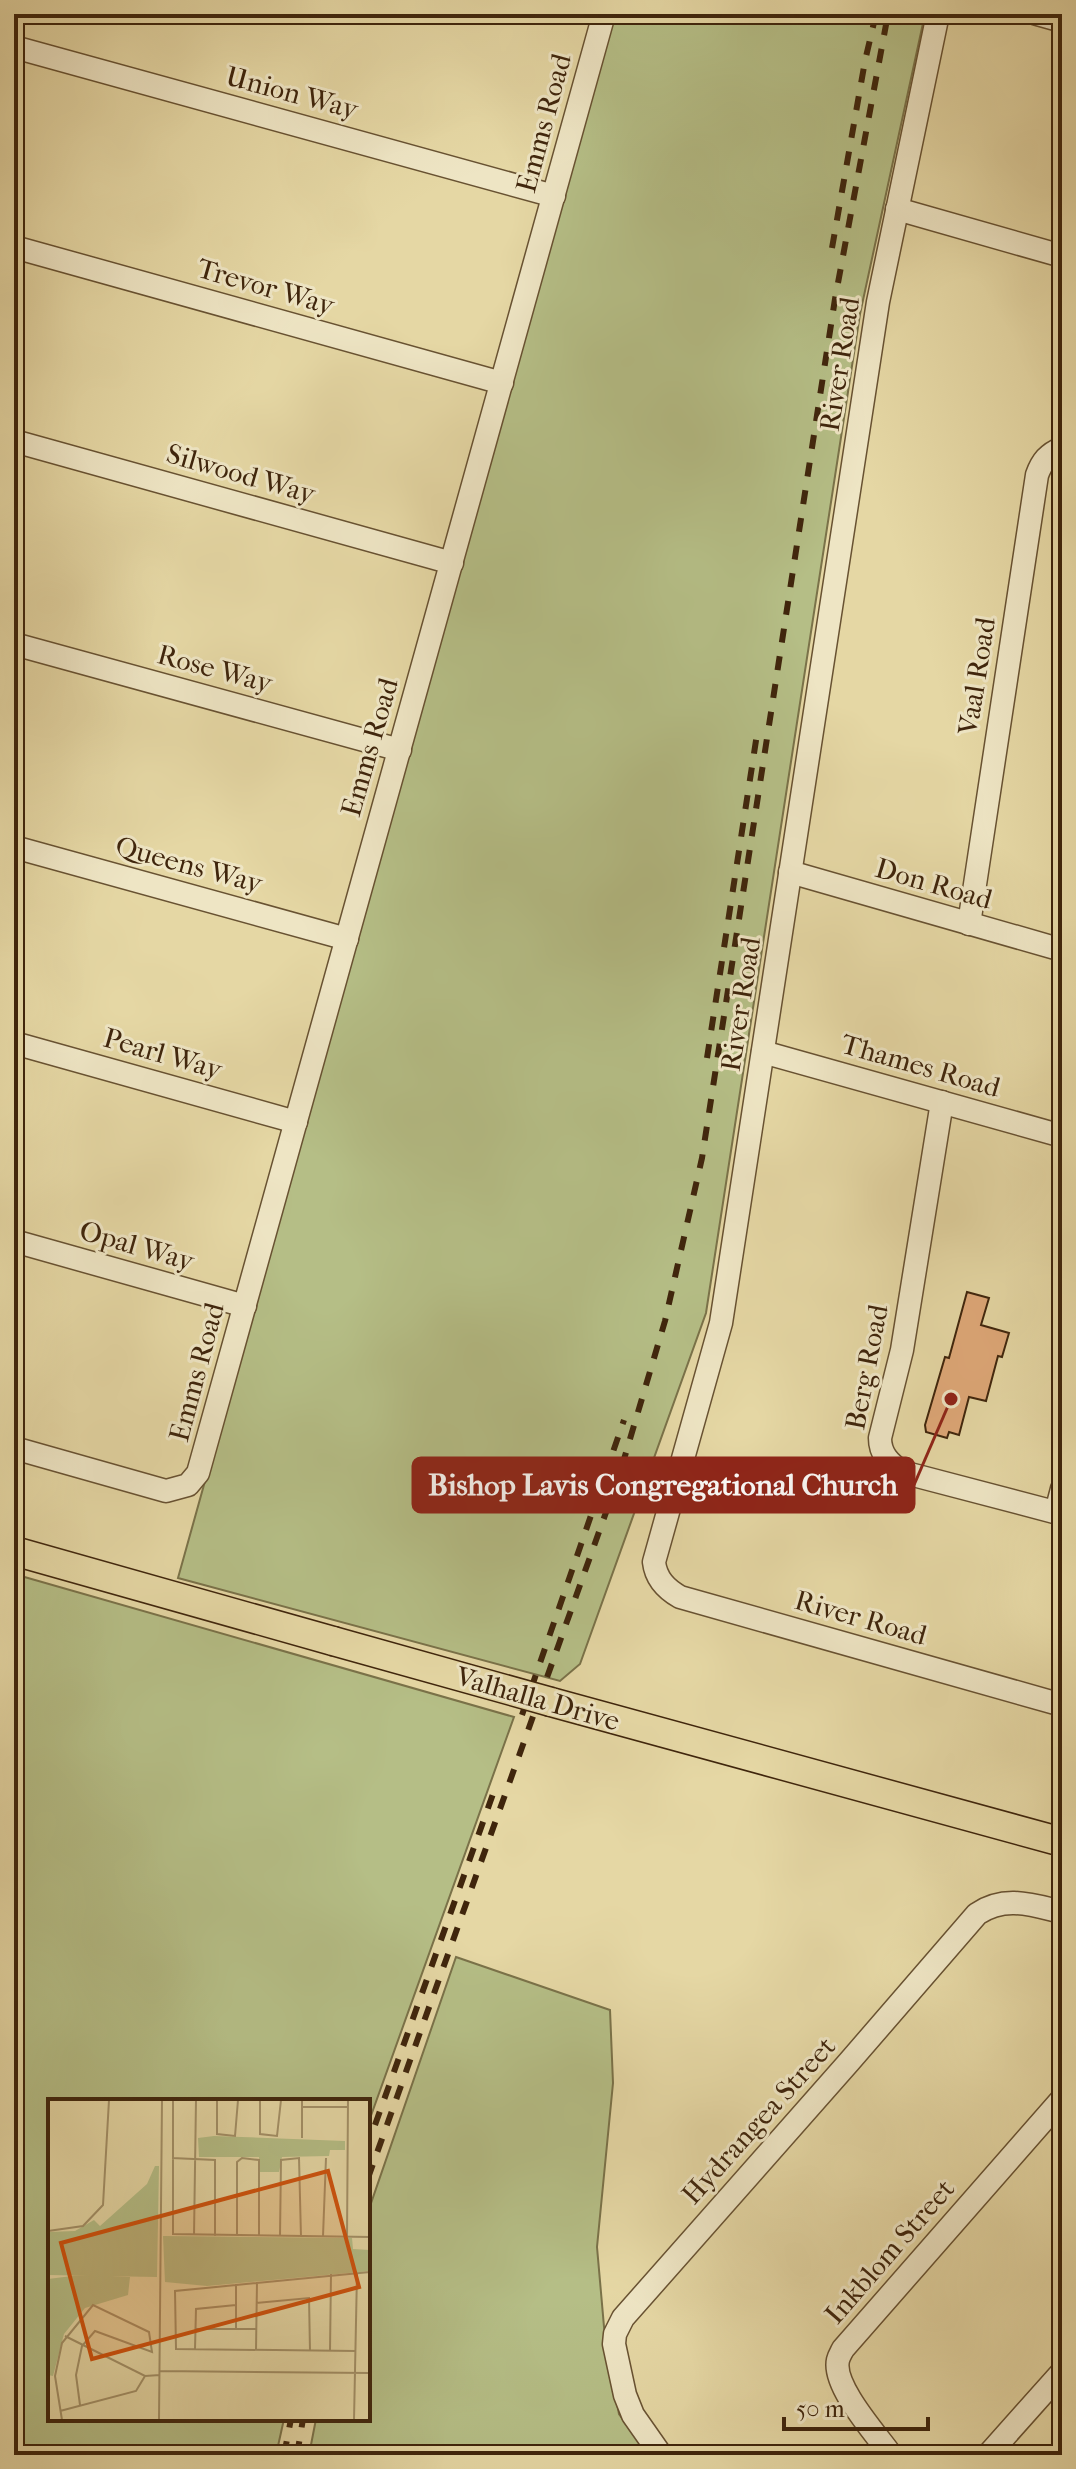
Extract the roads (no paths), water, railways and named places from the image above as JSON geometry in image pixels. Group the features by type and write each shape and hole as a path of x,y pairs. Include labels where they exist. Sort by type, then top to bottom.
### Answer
{"main road":[{"name":"Valhalla Drive","path":"14,1551 1062,1842"}],"street":[{"name":"Emms Road","path":"14,1448 159,1490 180,1489 194,1479 201,1465 604,14"},
{"name":"River Road","path":"938,14 878,302 721,1323 656,1552 655,1571 663,1585 680,1597 1062,1705"},
{"path":"1037,14 1062,21"},
{"name":"Union Way","path":"14,47 554,196"},
{"path":"897,209 1062,256"},
{"name":"Trevor Way","path":"14,247 502,383"},
{"name":"Silwood Way","path":"14,441 452,563"},
{"name":"Vaal Road","path":"969,924 1037,475 1042,462 1062,448"},
{"name":"Rose Way","path":"14,644 400,750"},
{"name":"Queens Way","path":"14,847 347,939"},
{"name":"Don Road","path":"790,872 1062,950"},
{"name":"Pearl Way","path":"14,1043 296,1122"},
{"name":"Thames Road","path":"763,1052 1062,1136"},
{"name":"Berg Road","path":"942,1102 902,1350 880,1448 885,1458 902,1472 1059,1513"},
{"name":"Opal Way","path":"14,1241 245,1306"},
{"path":"1059,1513 1062,1489"},
{"name":"Hydrangea Street","path":"661,2455 633,2415 625,2395 614,2344 623,2318 977,1914 989,1906 1004,1902 1021,1902 1062,1912"},
{"name":"Inkblom Street","path":"891,2455 840,2379 838,2361 843,2349 1062,2099"},
{"path":"988,2455 1062,2372"}],"railway":[{"path":"832,248 876,14"},
{"path":"370,2172 619,1476 665,1321 702,1158 835,299 888,14"},
{"path":"707,1058 757,734"},
{"path":"522,1715 624,1420"},
{"path":"375,2125 493,1794"},
{"path":"284,2455 291,2421"},
{"path":"297,2455 303,2421"}],"place":[{"name":"Bishop Lavis Congregational Church","path":"951,1399"}]}
